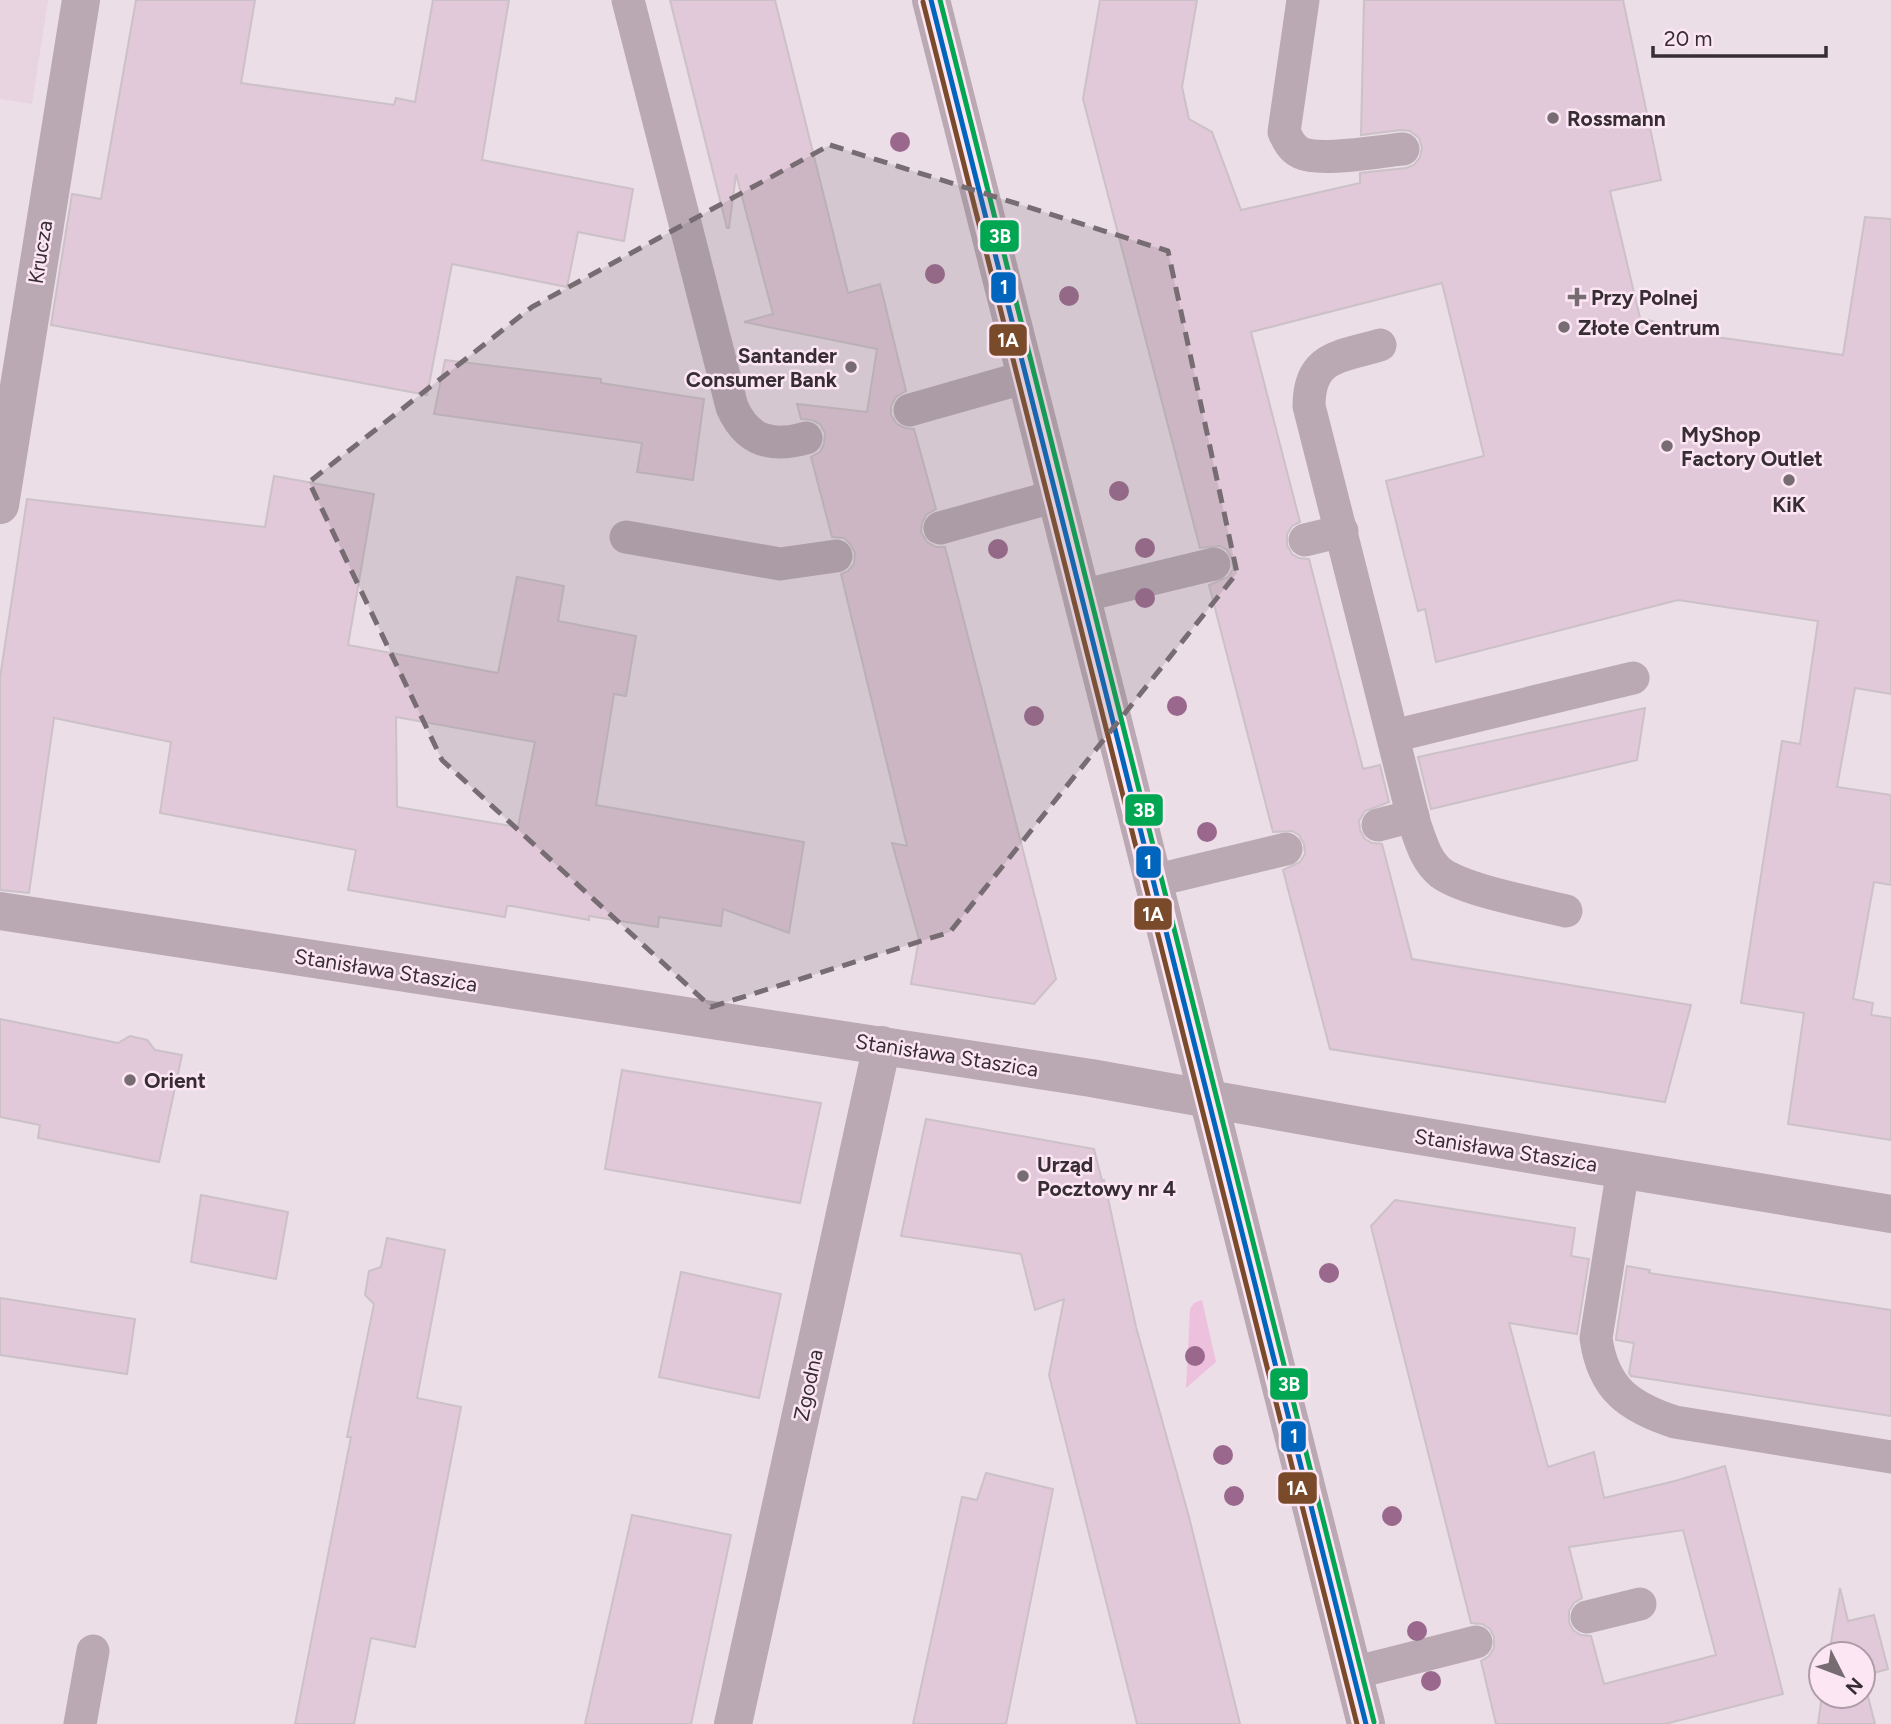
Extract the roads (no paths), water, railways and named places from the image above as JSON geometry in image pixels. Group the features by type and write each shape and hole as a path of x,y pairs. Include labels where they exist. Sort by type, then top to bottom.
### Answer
{"street":[{"name":"Krucza","path":"0,505 81,0"},
{"path":"931,0 1366,1724"},
{"name":"Stanisława Staszica","path":"0,911 1091,1078 1891,1214"},
{"name":"Zgodna","path":"733,1724 882,1045"}],"lane":[{"path":"628,0 732,407 740,425 754,435 771,442 792,442 806,438"},
{"path":"1303,0 1283,132 1289,145 1302,153 1323,156 1403,149"},
{"path":"1380,345 1332,359 1318,368 1309,386 1309,406 1413,816 1427,857 1441,873 1474,887 1566,911"},
{"path":"910,410 1026,377"},
{"path":"940,528 1056,496"},
{"path":"1304,540 1342,531"},
{"path":"626,537 780,564 836,555"},
{"path":"1081,596 1214,564"},
{"path":"1393,736 1633,678"},
{"path":"1378,825 1413,816"},
{"path":"1153,881 1286,849"},
{"path":"1623,1169 1596,1338 1605,1373 1618,1392 1646,1413 1675,1422 1891,1457"},
{"path":"1587,1618 1640,1604"},
{"path":"1353,1673 1476,1642"},
{"path":"80,1724 93,1651"}],"place":[{"name":"Rossmann","path":"1553,118"},
{"name":"Przy Polnej","path":"1577,297"},
{"name":"Złote Centrum","path":"1564,327"},
{"name":"Santander Consumer Bank","path":"851,367"},
{"name":"MyShop Factory Outlet","path":"1667,446"},
{"name":"KiK","path":"1789,480"},
{"name":"Orient","path":"130,1080"},
{"name":"Urząd Pocztowy nr 4","path":"1023,1176"}]}
